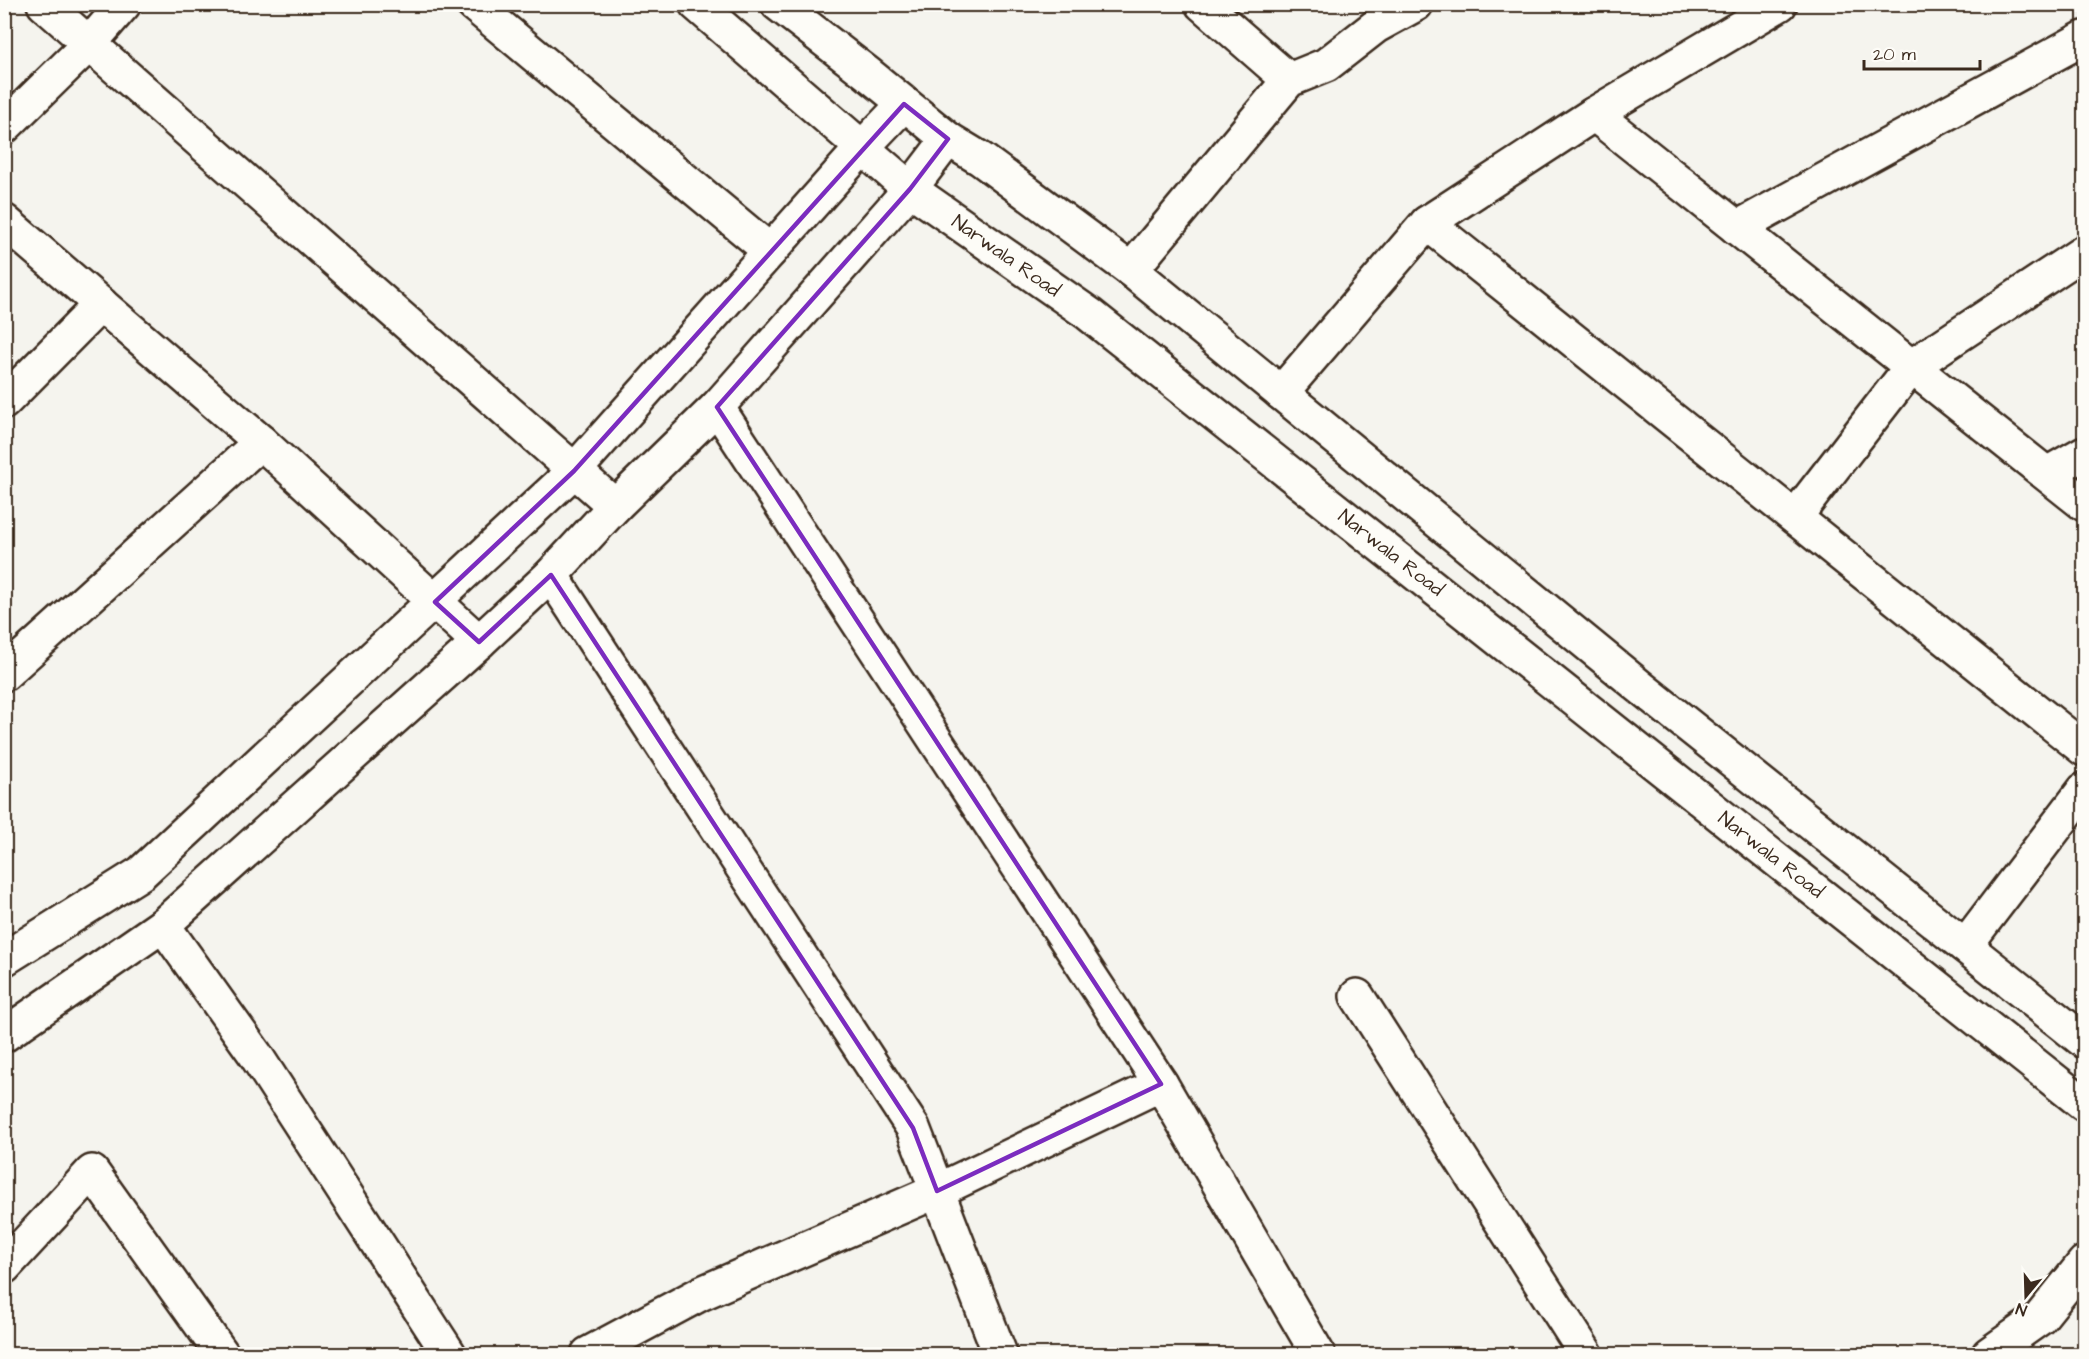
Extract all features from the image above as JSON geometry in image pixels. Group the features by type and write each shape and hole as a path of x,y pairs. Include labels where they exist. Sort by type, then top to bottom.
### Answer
{"street":[{"path":"44,4 615,506"},
{"path":"4,127 90,44 124,4"},
{"path":"472,4 770,251"},
{"name":"Narwala Road","path":"696,4 910,189 1089,314 2085,1104"},
{"path":"778,4 948,139 981,159 1131,270 1639,686 2085,1041"},
{"path":"1202,4 1289,80"},
{"path":"1131,270 1289,80 1326,66 1370,15 1416,4"},
{"path":"1281,393 1427,222 1594,114 1780,4"},
{"path":"1737,228 2085,38"},
{"path":"4,959 141,873 574,471 862,148 904,104"},
{"path":"1594,114 2085,504"},
{"path":"4,1035 163,925 551,575 615,506 717,407 910,189 948,139"},
{"path":"4,221 261,442 479,642"},
{"path":"1427,222 2085,749"},
{"path":"1795,517 1912,366 2085,252"},
{"path":"4,402 101,304"},
{"path":"717,407 1161,1084 1318,1354"},
{"path":"4,675 261,442"},
{"path":"2047,474 2085,453"},
{"path":"551,575 913,1128 1000,1354"},
{"path":"1965,946 2085,790"},
{"path":"163,925 255,1054 450,1354"},
{"path":"1357,996 1586,1354"},
{"path":"588,1354 702,1293 937,1191 1161,1084"},
{"path":"4,1267 92,1172 222,1354"},
{"path":"1989,1354 2040,1318 2085,1263"}],"highlighted area":[{"path":"904,104 948,139 910,189 717,407 1161,1084 937,1191 913,1128 551,575 479,642 435,602 574,471"}]}
